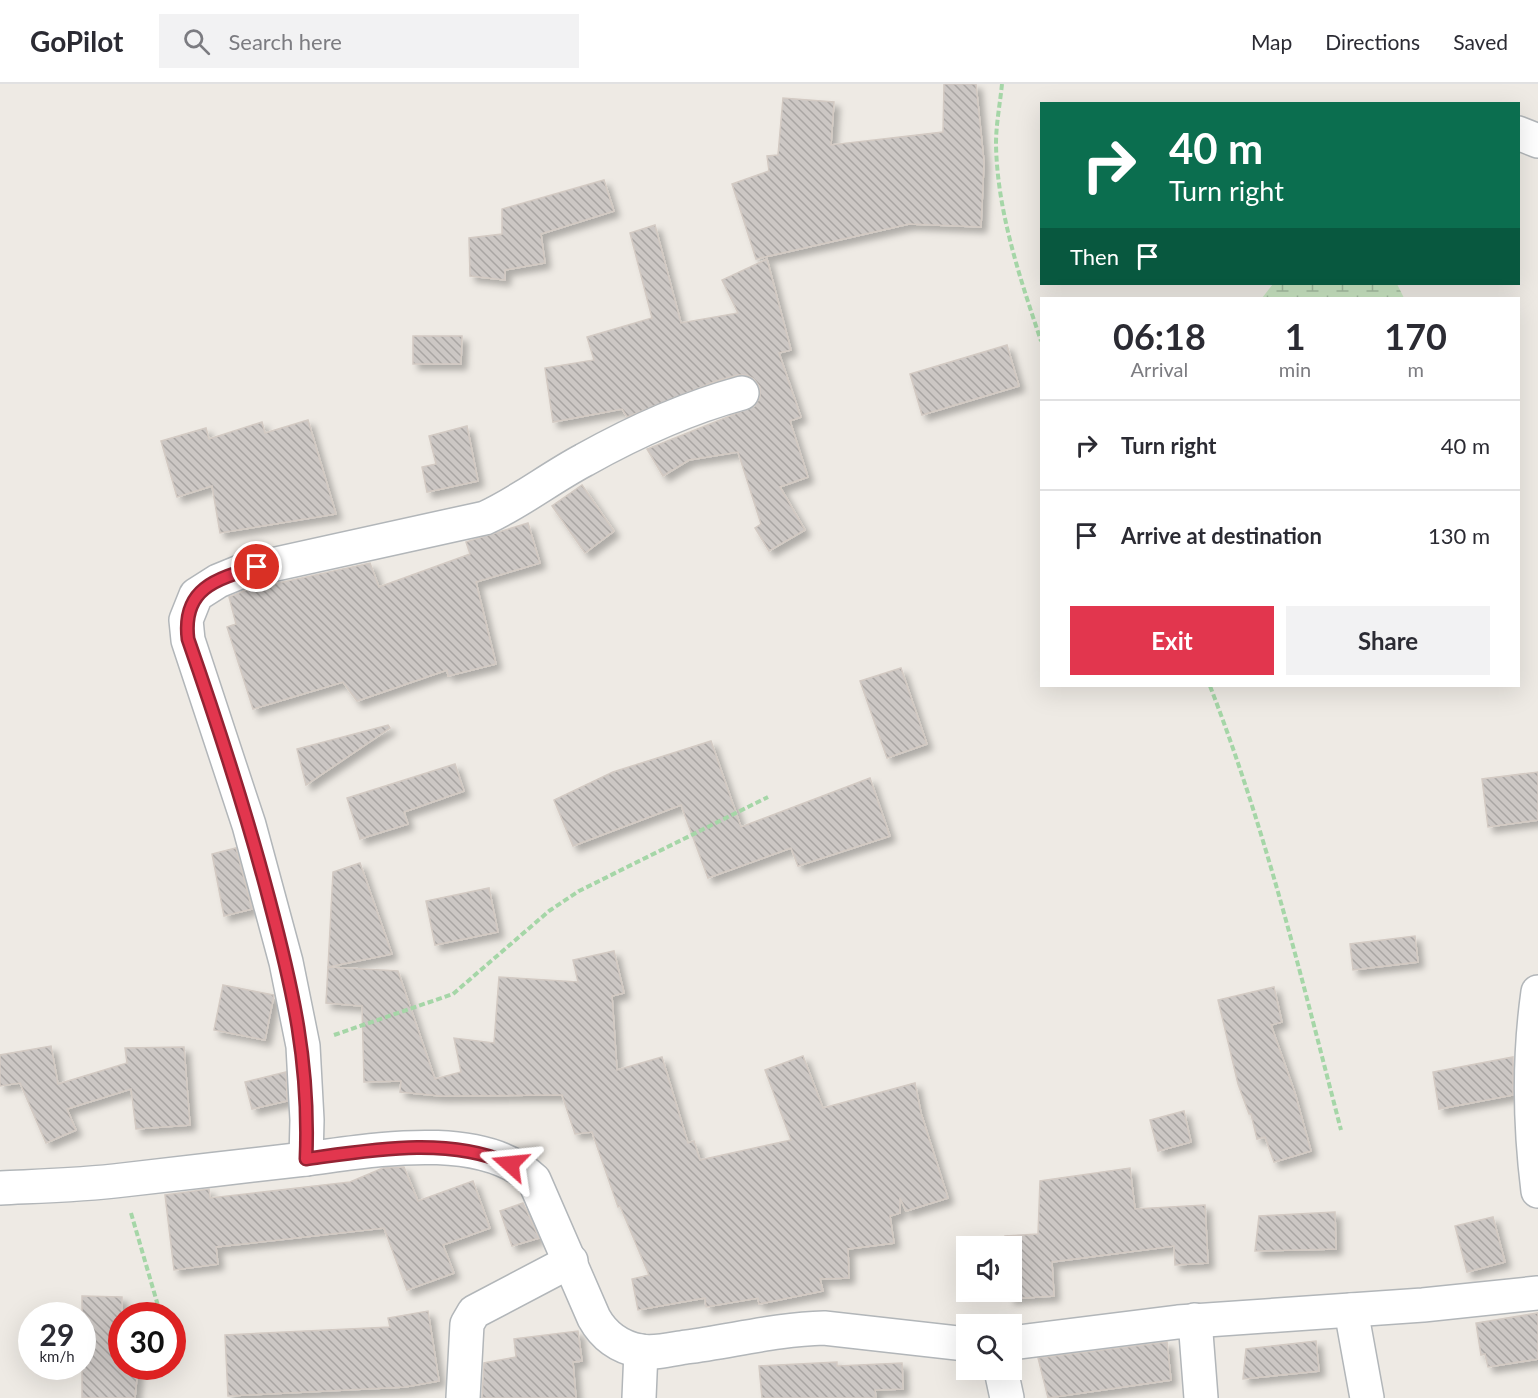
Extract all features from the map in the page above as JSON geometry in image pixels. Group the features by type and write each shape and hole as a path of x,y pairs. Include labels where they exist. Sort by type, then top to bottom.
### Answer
{"street":[{"path":"1520,134 1538,141"},
{"path":"306,1159 307,1120 303,1046 286,962 254,843 188,639 186,620 196,595 218,581 275,562 485,518 514,504 583,460 642,430 742,393"},
{"path":"1538,992 1533,1024 1533,1065 1538,1191"},
{"path":"0,1188 122,1180 420,1148 466,1151 497,1158 524,1170 534,1180 601,1332 611,1341 641,1352 717,1343 802,1329 824,1328 956,1343"},
{"path":"463,1398 467,1324 474,1312 571,1261"},
{"path":"1022,1342 1195,1320 1351,1310 1538,1293"},
{"path":"1351,1310 1366,1398"},
{"path":"1195,1320 1201,1398"},
{"path":"639,1398 641,1352"},
{"path":"1003,1380 1007,1398"}],"path":[{"path":"1002,84 996,144 1002,198 1017,266 1040,338"},
{"path":"1209,687 1237,756 1260,832 1341,1130"},
{"path":"303,1046 453,994 549,911 579,891 768,797"},
{"path":"122,1180 157,1302"}],"green space":[{"path":"1272,285 1398,285 1404,297 1263,297"}],"building":[{"path":"944,84 976,84 984,162 981,227 909,224 756,259 732,184 769,171 767,156 778,155 783,98 834,102 831,145 943,132"},
{"path":"604,180 614,211 541,234 545,263 505,270 505,280 470,276 469,238 502,234 502,209"},
{"path":"655,225 681,323 738,313 722,280 767,259 791,350 779,353 801,417 790,421 808,477 780,487 805,530 769,551 755,528 761,524 738,452 689,460 663,476 647,449 755,406 760,397 760,387 754,379 747,375 737,375 716,381 627,417 622,409 553,422 545,368 594,360 587,337 652,318 630,233"},
{"path":"413,336 462,336 461,364 413,364"},
{"path":"1007,345 1019,386 922,415 910,374"},
{"path":"308,420 336,514 220,533 212,486 177,497 161,441 206,428 209,439 262,422 265,433"},
{"path":"467,426 478,481 427,492 422,467 436,464 429,436"},
{"path":"582,485 614,531 585,553 552,506"},
{"path":"528,523 540,563 476,582 496,664 448,676 447,670 357,701 343,682 253,709 227,627 236,624 229,597 246,590 370,563 379,587 470,554 466,542"},
{"path":"901,668 927,744 887,758 860,681"},
{"path":"388,725 390,728 306,785 297,749"},
{"path":"711,741 741,827 870,778 890,836 798,866 791,848 708,878 681,805 573,846 554,800 613,772"},
{"path":"455,764 464,791 404,812 408,824 360,839 347,798"},
{"path":"1538,772 1538,820 1488,827 1482,779"},
{"path":"236,848 252,909 224,916 212,854"},
{"path":"360,863 392,954 328,967 333,872"},
{"path":"489,888 498,932 435,945 426,901"},
{"path":"1415,936 1418,962 1353,970 1350,944"},
{"path":"614,951 624,993 612,996 617,1070 662,1057 688,1143 694,1141 700,1160 791,1140 765,1070 803,1056 823,1108 915,1083 921,1113 948,1198 906,1211 900,1198 900,1213 890,1216 894,1243 848,1249 849,1278 820,1279 823,1291 759,1304 758,1298 706,1307 705,1298 638,1310 632,1279 649,1275 620,1206 618,1207 592,1132 575,1134 562,1095 441,1096 400,1092 401,1081 364,1082 362,1006 326,1003 328,967 398,971 435,1079 461,1072 454,1038 494,1043 499,977 578,982 573,960"},
{"path":"223,985 274,995 265,1040 214,1030"},
{"path":"1274,987 1282,1022 1271,1025 1295,1093 1311,1151 1274,1162 1265,1137 1257,1139 1251,1114 1249,1114 1238,1084 1218,1000"},
{"path":"51,1046 58,1084 127,1063 125,1048 184,1047 190,1125 136,1129 131,1089 67,1109 76,1130 46,1143 20,1083 0,1086 0,1055"},
{"path":"1513,1057 1513,1095 1439,1109 1433,1072"},
{"path":"286,1072 287,1101 252,1109 245,1082"},
{"path":"1184,1111 1191,1142 1158,1151 1150,1120"},
{"path":"404,1167 418,1201 473,1181 490,1228 443,1245 454,1273 407,1290 384,1228 216,1247 218,1264 174,1270 165,1195 209,1189 210,1198 350,1182 383,1168"},
{"path":"1130,1168 1135,1209 1205,1205 1208,1263 1175,1265 1174,1246 1052,1262 1054,1296 1022,1298 1022,1236 1005,1236 1038,1234 1040,1181"},
{"path":"523,1203 539,1238 512,1246 500,1211"},
{"path":"1335,1212 1336,1249 1255,1251 1259,1216"},
{"path":"1493,1217 1505,1262 1467,1272 1455,1226"},
{"path":"82,1296 122,1297 122,1302 108,1302 108,1380 137,1380 135,1398 82,1398 82,1380 96,1380 96,1302 82,1302"},
{"path":"428,1311 439,1381 405,1387 228,1396 225,1335 390,1327 388,1318"},
{"path":"1538,1313 1538,1359 1488,1367 1485,1354 1481,1355 1476,1323"},
{"path":"578,1331 582,1361 573,1362 576,1398 482,1398 484,1363 516,1357 514,1339"},
{"path":"1316,1341 1319,1371 1243,1379 1246,1349"},
{"path":"1167,1342 1171,1380 1048,1398 1038,1358"},
{"path":"837,1362 837,1366 902,1363 903,1389 875,1390 876,1398 762,1398 759,1366"}],"route":[{"path":"257,567 218,581 196,595 186,620 188,639 221,733 249,825 286,962 303,1046 307,1120 306,1159 354,1152 420,1148 466,1151 497,1158 510,1164"}]}
